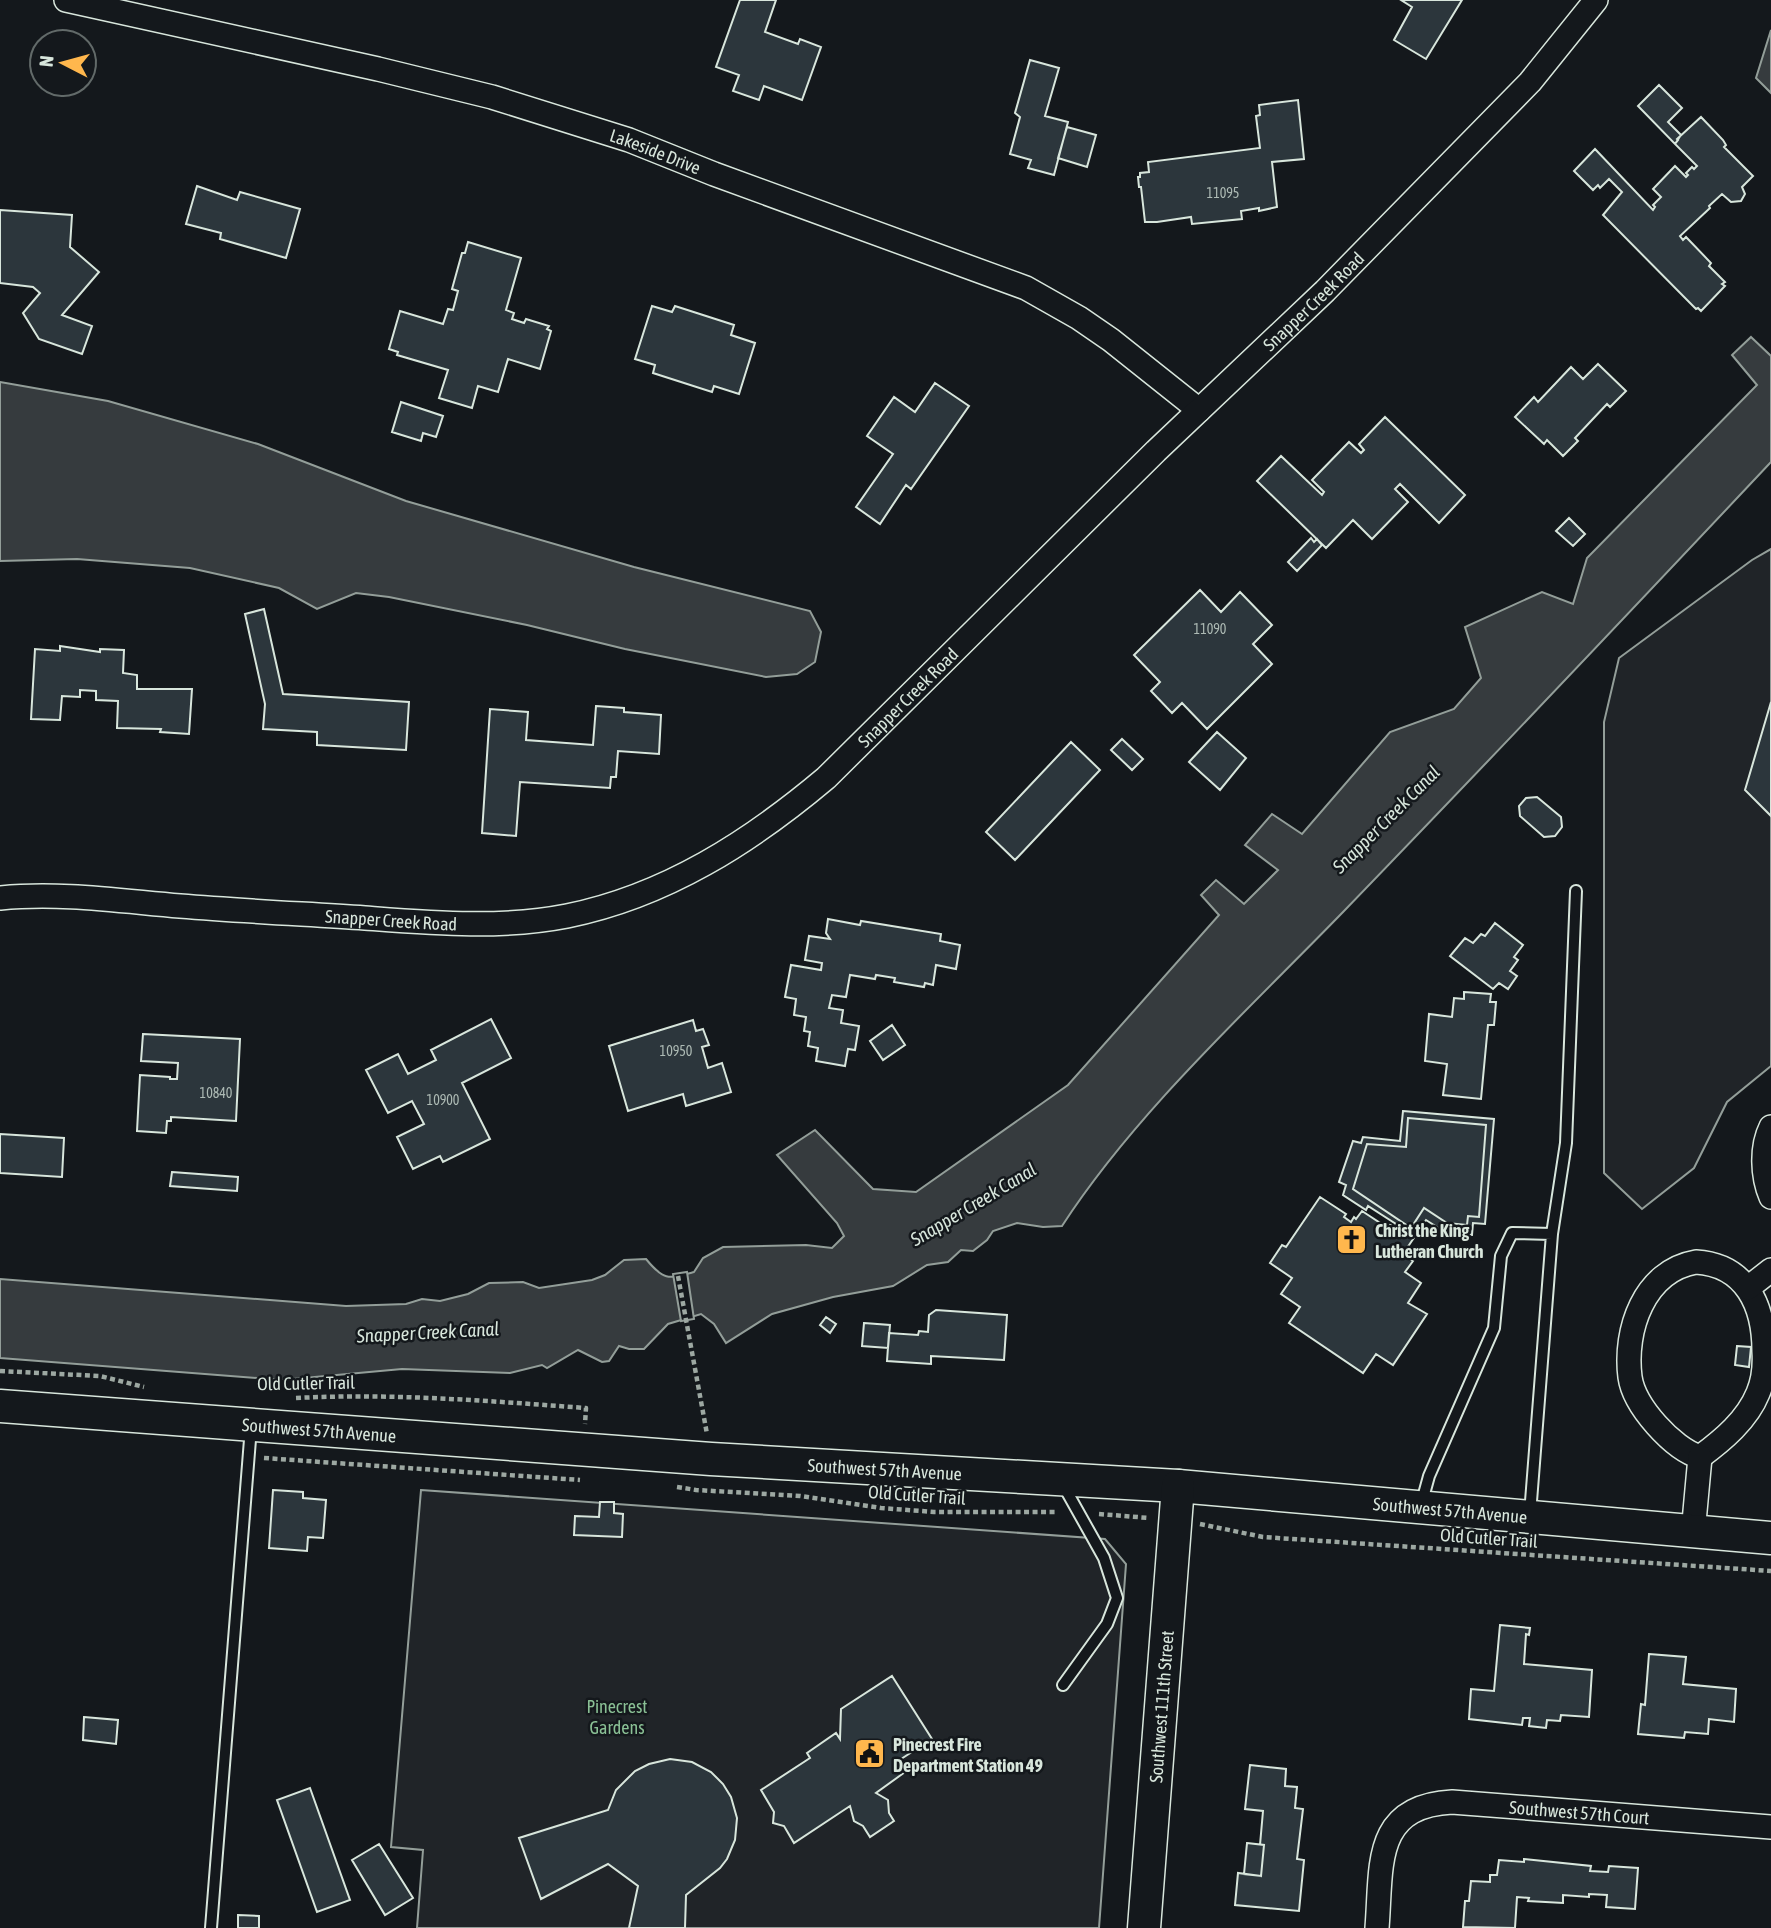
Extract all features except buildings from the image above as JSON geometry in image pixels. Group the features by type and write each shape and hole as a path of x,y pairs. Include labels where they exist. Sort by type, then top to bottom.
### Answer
{"main road":[{"name":"Southwest 57th Avenue","path":"0,1406 711,1459 1178,1486 1771,1538"},
{"name":"Southwest 111th Street","path":"1144,1928 1178,1486"}],"street":[{"name":"Lakeside Drive","path":"66,0 480,94 629,140 714,174 1027,288 1111,340 1199,410"},
{"name":"Snapper Creek Road","path":"0,898 50,895 254,912 485,924 541,920 592,910 705,866 745,841 826,778 1199,410 1325,291 1530,82 1596,0"},
{"path":"1771,1127 1764,1159 1771,1197"},
{"path":"1693,1533 1700,1457 1731,1432 1758,1395 1764,1378 1763,1326 1758,1305 1748,1289 1732,1275 1707,1263 1696,1262 1677,1266 1654,1285 1642,1304 1633,1326 1630,1380 1649,1417 1670,1437 1693,1455 1700,1457"},
{"path":"1748,1289 1771,1270"},
{"name":"Southwest 57th Court","path":"1377,1928 1385,1849 1389,1836 1408,1814 1430,1803 1452,1802 1771,1827"}],"lane":[{"path":"1529,1517 1552,1234 1566,1143 1576,891"},
{"path":"1421,1507 1429,1476 1494,1328 1500,1256 1507,1238 1511,1234 1552,1234"},
{"path":"211,1928 251,1424"},
{"path":"1059,1478 1104,1558 1117,1598 1107,1624 1063,1685"}],"path":[{"path":"678,1276 711,1459"},
{"path":"0,1371 100,1376 150,1389"},
{"name":"Old Cutler Trail","path":"293,1398 344,1395 423,1396 586,1409 584,1428"},
{"path":"260,1458 588,1480"},
{"path":"581,1471 581,1480"},
{"name":"Old Cutler Trail","path":"673,1486 696,1490 800,1496 881,1508 934,1512 1059,1512"},
{"path":"1090,1513 1132,1516"},
{"name":"Old Cutler Trail","path":"1206,1524 1263,1536 1771,1571"}],"green space":[{"path":"1771,549 1771,1066 1727,1102 1694,1168 1642,1209 1604,1173 1604,722 1619,658 1752,560"},
{"name":"Pinecrest Gardens","path":"421,1490 1105,1539 1126,1564 1099,1928 417,1928 423,1850 391,1847"}],"water":[{"path":"1771,30 1771,93 1756,78"},
{"name":"Snapper Creek Canal","path":"1751,337 1771,356 1771,462 1451,800 1195,1062 1124,1142 1062,1226 1043,1227 1017,1223 993,1231 987,1240 973,1251 961,1250 948,1262 927,1265 893,1286 833,1297 772,1314 726,1343 714,1324 701,1314 668,1324 644,1349 619,1346 609,1361 602,1362 578,1350 547,1368 542,1365 510,1373 402,1369 282,1380 0,1358 0,1279 346,1306 406,1304 422,1299 440,1301 468,1294 489,1283 523,1282 539,1288 592,1280 605,1275 624,1260 646,1259 662,1275 672,1277 694,1272 703,1258 723,1247 806,1245 832,1248 844,1236 837,1223 777,1155 815,1130 873,1189 916,1192 1068,1085 1219,915 1201,895 1216,880 1244,904 1278,870 1245,845 1272,814 1302,834 1390,732 1454,709 1481,678 1465,627 1542,592 1573,604 1587,558 1757,385 1732,355"},
{"path":"0,382 108,401 258,444 406,501 634,567 810,611 821,632 815,662 797,674 766,677 389,597 356,593 317,609 279,588 190,568 77,559 0,561"}],"pier":[{"path":"687,1272 694,1319 681,1321 673,1274"}],"place":[{"name":"Christ the King Lutheran Church","path":"1352,1240"},
{"name":"Pinecrest Fire Department Station 49","path":"870,1754"}]}
